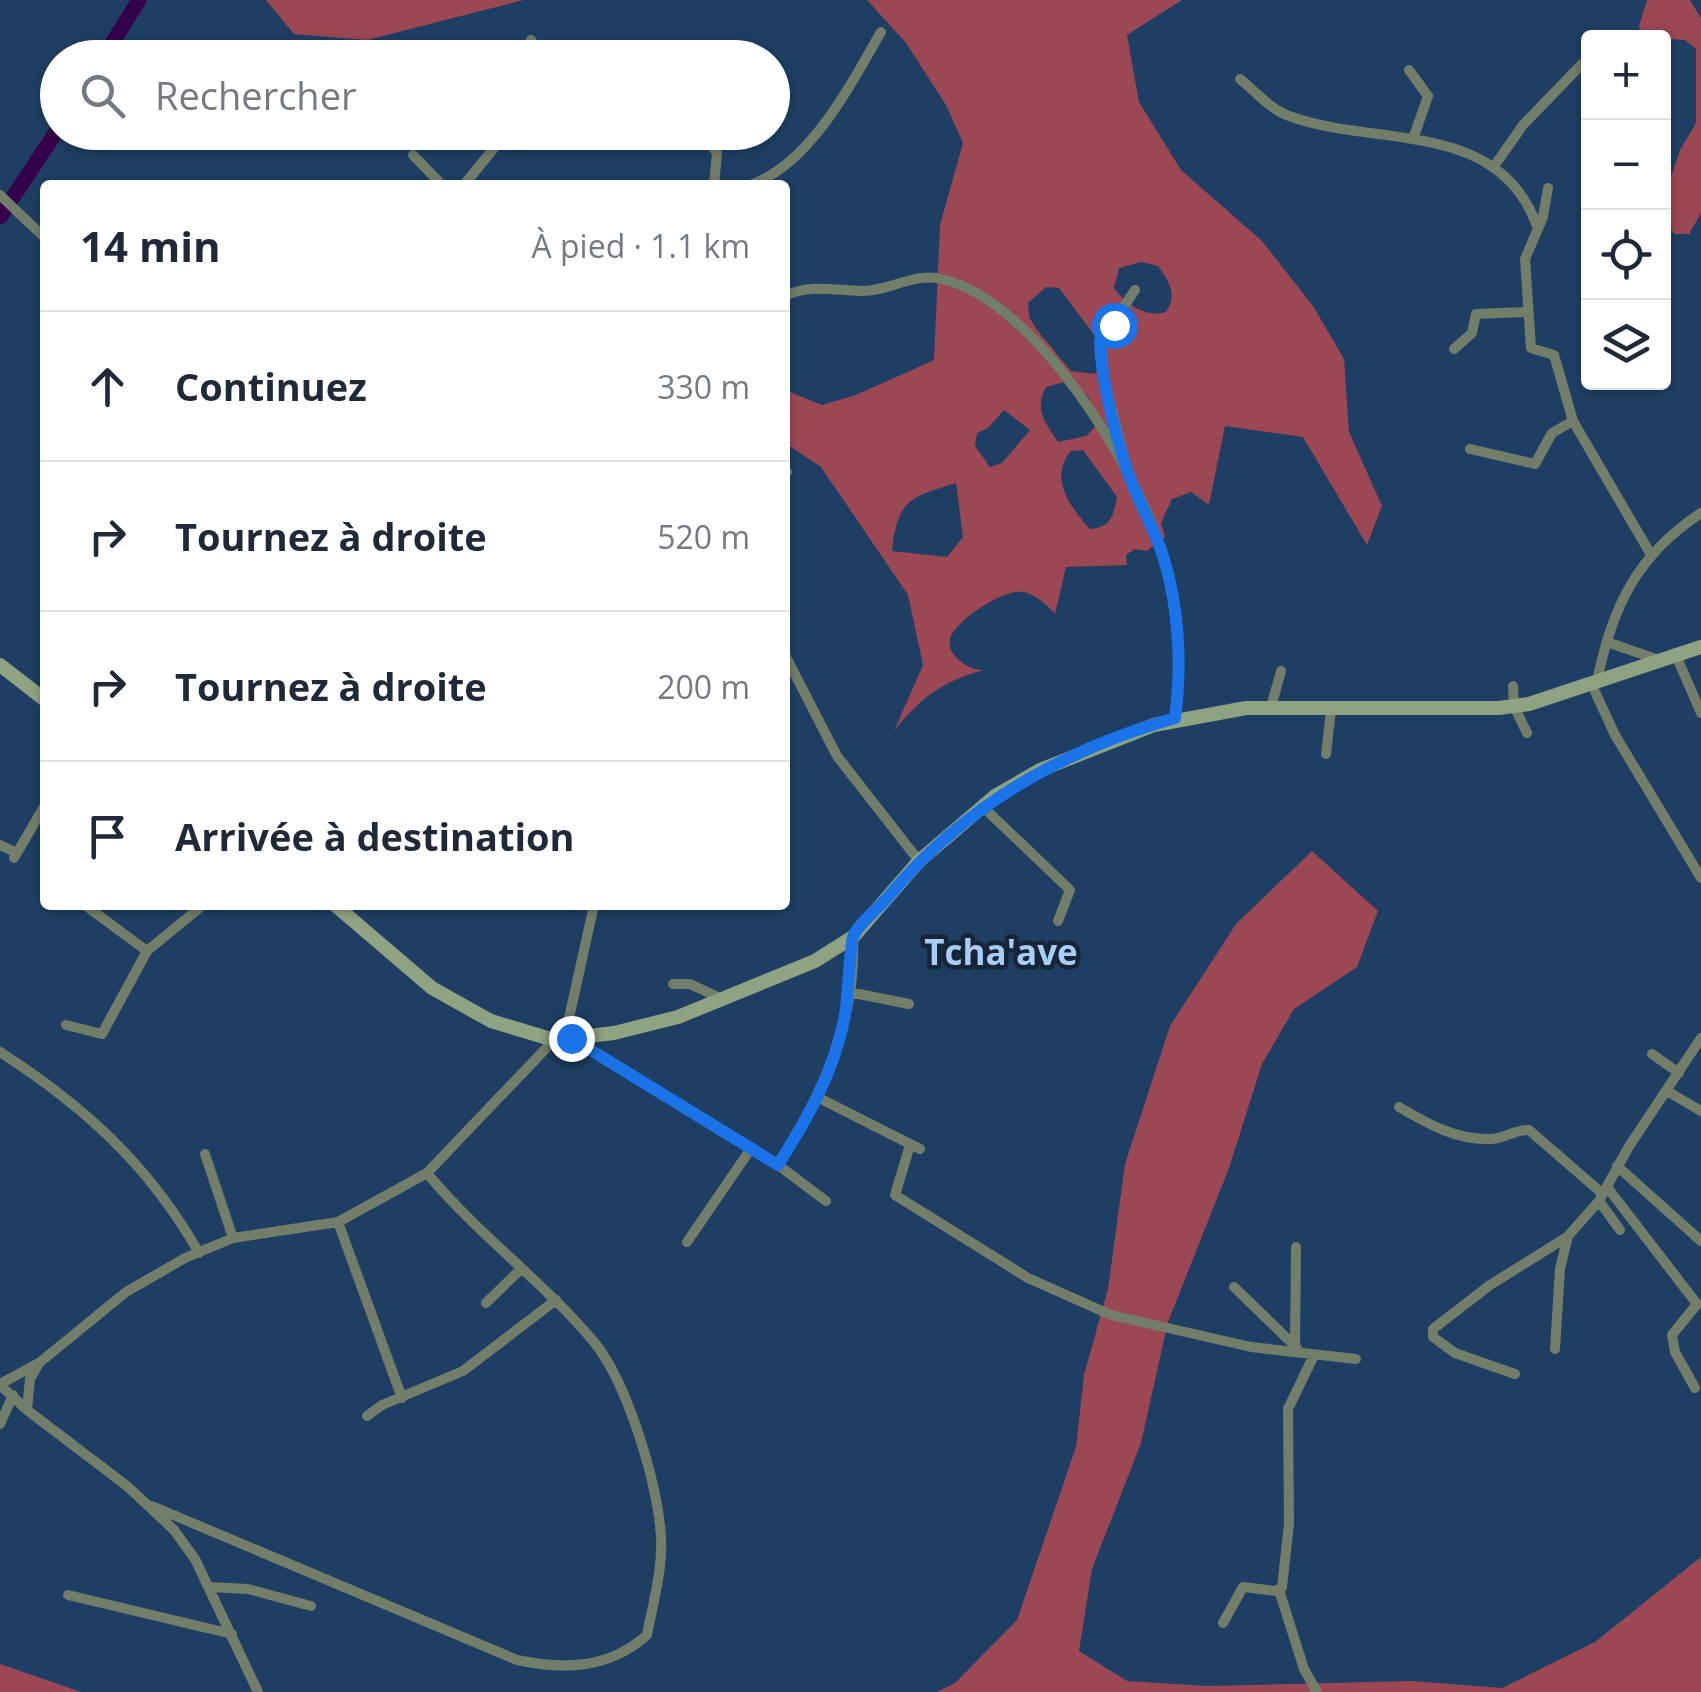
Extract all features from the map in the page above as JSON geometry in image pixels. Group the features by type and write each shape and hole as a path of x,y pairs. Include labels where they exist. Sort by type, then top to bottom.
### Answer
{"street":[{"path":"762,180 780,173 811,139 881,32"},
{"path":"1495,165 1523,124 1581,65"},
{"path":"1409,70 1428,96 1413,139"},
{"path":"1240,79 1284,115 1413,139 1495,165 1528,204 1537,226"},
{"path":"468,180 492,150"},
{"path":"714,180 715,150"},
{"path":"413,155 437,180"},
{"path":"1548,188 1525,259 1531,348 1554,354 1572,420 1650,553"},
{"path":"0,196 40,233"},
{"path":"790,295 823,287 874,290 925,277 964,288 1011,317 1036,343 1128,472"},
{"path":"1135,290 1100,342 1104,379 1128,472 1163,555 1172,594 1178,661 1175,718"},
{"path":"1454,349 1472,333 1476,314 1528,312"},
{"path":"1470,449 1535,464 1552,433 1572,420"},
{"path":"1701,513 1650,553 1625,596 1594,682 1624,750 1701,878"},
{"path":"1607,642 1656,659"},
{"path":"341,910 432,988 491,1020 554,1040 642,1027 723,1000 816,961 853,937 920,861 982,806 1040,770 1175,718 1271,708 1467,711 1514,706 1701,647"},
{"path":"1676,654 1701,713"},
{"path":"790,665 837,756 920,861"},
{"path":"0,666 40,696"},
{"path":"1271,708 1281,671"},
{"path":"1513,686 1514,706 1527,732"},
{"path":"1326,754 1331,710"},
{"path":"982,806 1070,890 1058,921"},
{"path":"0,845 16,855 40,814"},
{"path":"91,910 147,951"},
{"path":"66,1025 102,1034 147,951 197,910"},
{"path":"593,910 567,1027 571,1038 778,1165 826,1200"},
{"path":"778,1165 819,1098 850,992 853,937"},
{"path":"673,984 690,984 723,1000"},
{"path":"850,992 909,1004"},
{"path":"1514,1374 1455,1353 1436,1341 1433,1329 1490,1285 1568,1236 1603,1194 1617,1166 1701,1038"},
{"path":"258,1692 210,1587 185,1544 152,1506 27,1410 0,1384 39,1363 126,1292 199,1253 233,1238 338,1222 427,1173 554,1040"},
{"path":"0,1052 72,1100 115,1139 175,1210 199,1253"},
{"path":"1652,1054 1679,1072"},
{"path":"1668,1091 1701,1111"},
{"path":"819,1098 915,1147 895,1195 1028,1278 1135,1323 1251,1347 1298,1349 1314,1355 1356,1359"},
{"path":"1400,1107 1440,1130 1464,1136 1491,1139 1529,1130 1603,1194 1696,1301 1672,1335 1675,1352 1695,1388"},
{"path":"688,1242 750,1150"},
{"path":"205,1154 233,1238"},
{"path":"1617,1166 1701,1241"},
{"path":"152,1506 517,1660 559,1669 585,1666 647,1635 661,1539 654,1494 607,1360 556,1300 427,1173"},
{"path":"1603,1194 1620,1230"},
{"path":"338,1222 402,1398"},
{"path":"1555,1349 1560,1269 1568,1236"},
{"path":"1296,1247 1298,1349"},
{"path":"486,1303 521,1269"},
{"path":"1234,1287 1298,1349"},
{"path":"367,1416 477,1362 556,1300"},
{"path":"1314,1355 1288,1408 1289,1524 1279,1590 1304,1668 1316,1692"},
{"path":"27,1410 30,1379 39,1363"},
{"path":"0,1424 13,1396"},
{"path":"210,1587 248,1589 312,1606"},
{"path":"1224,1623 1243,1587 1279,1590"},
{"path":"68,1594 232,1634"}],"shaded area":[{"path":"266,0 524,0 367,40 294,34"},
{"path":"867,0 1182,0 1127,35 1139,102 1181,170 1262,241 1313,306 1344,359 1349,432 1382,506 1367,545 1303,437 1225,426 1209,505 1191,492 1172,499 1161,523 1165,537 1147,551 1135,549 1126,555 1127,565 1066,567 1055,614 1024,592 994,599 973,613 951,636 951,649 959,660 984,670 956,679 934,692 894,731 923,665 908,595 821,467 790,446 790,392 822,405 856,395 934,360 940,225 963,143 946,105 906,43","holes":["1141,262 1158,266 1169,283 1172,294 1166,312 1137,308 1114,288 1119,268","1046,287 1059,288 1107,352 1095,374 1071,371 1037,330 1029,317 1028,303","1065,382 1089,397 1096,426 1086,436 1058,442 1043,416 1041,402 1046,387","1004,410 1030,430 1002,463 990,467 975,446 977,433 988,428","1083,450 1117,497 1112,515 1103,526 1090,529 1065,492 1062,472 1071,451","956,483 963,537 947,557 892,551 898,521 909,503 927,492"]},
{"path":"1647,0 1690,0 1701,18 1701,213 1689,234 1674,234 1671,229 1671,176 1696,123 1696,49 1685,40 1671,39 1671,30 1640,30"},
{"path":"1312,851 1378,911 1357,967 1294,1009 1262,1064 1229,1168 1168,1322 1141,1443 1092,1569 1079,1651 1127,1681 1206,1686 1411,1681 1502,1688 1595,1642 1701,1557 1701,1692 937,1692 955,1683 1017,1620 1076,1447 1084,1375 1108,1289 1125,1164 1170,1026 1236,924"},
{"path":"0,1664 81,1692 0,1692"}],"waterway":[{"path":"114,40 139,0"},
{"path":"0,217 44,150"}],"district":[{"name":"Tcha'ave","path":"1001,953"}],"route":[{"path":"571,1038 778,1165 819,1098 830,1067 850,992 853,937 898,884 970,815 1014,784 1040,770 1175,718 1177,643 1172,594 1163,555 1128,472 1104,379 1100,342 1114,325"}]}
